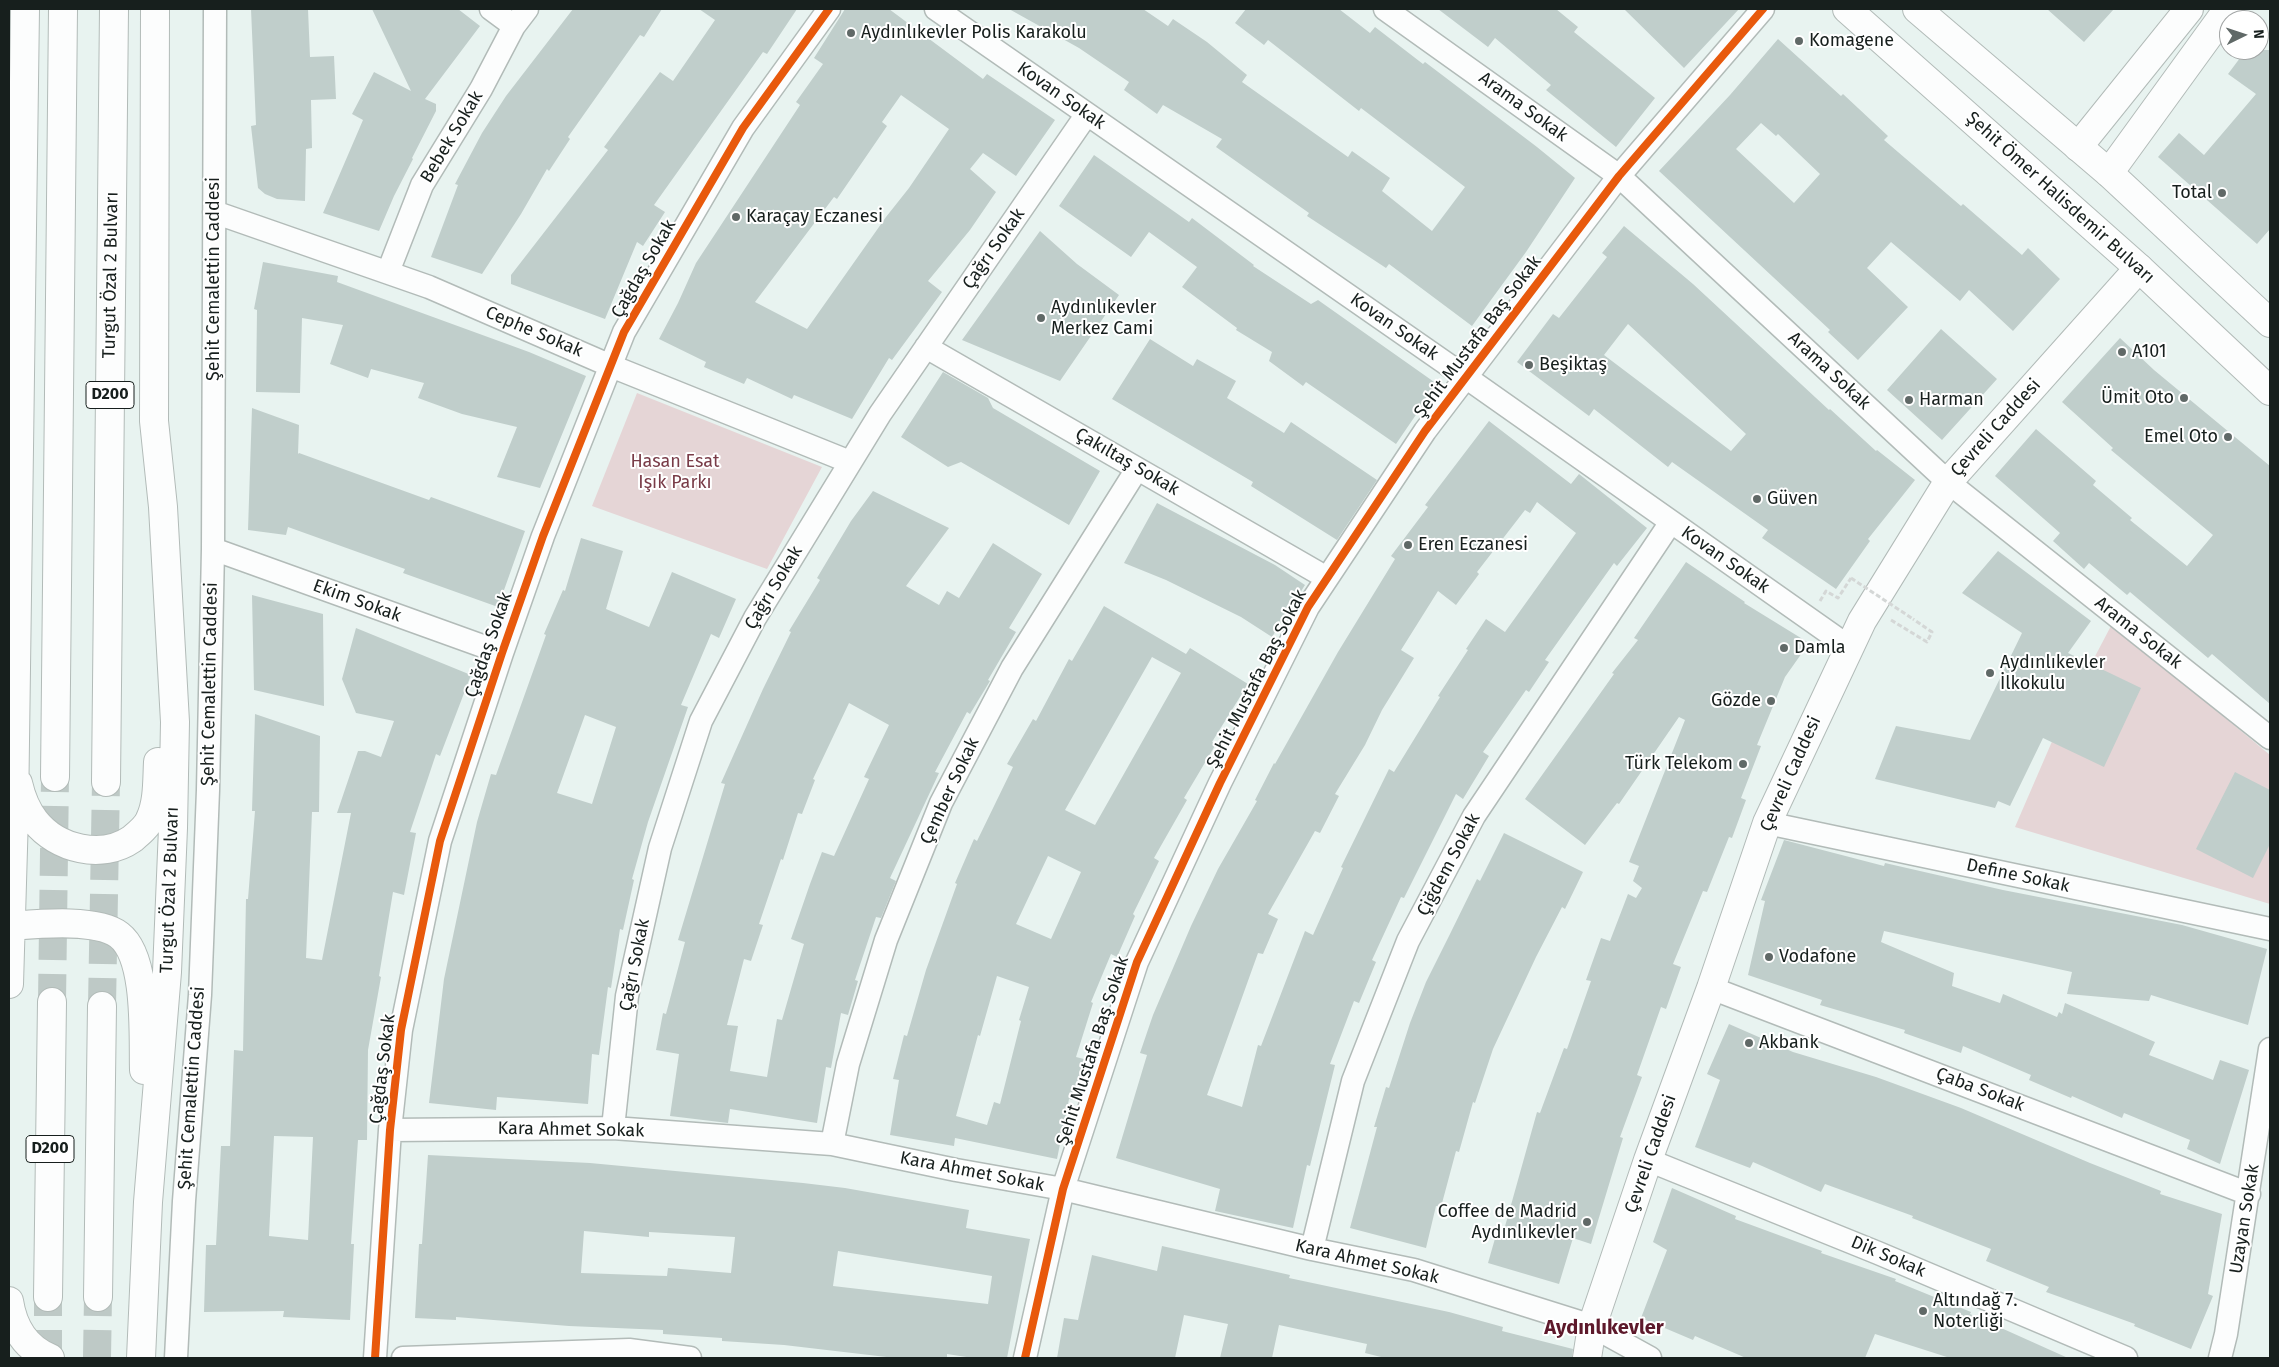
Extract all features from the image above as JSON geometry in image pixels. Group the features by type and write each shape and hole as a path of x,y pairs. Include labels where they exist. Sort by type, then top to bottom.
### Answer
{"main road":[{"name":"Turgut Özal 2 Bulvarı","path":"9,984 25,9"},
{"path":"54,777 63,9"},
{"name":"Turgut Özal 2 Bulvarı","path":"106,782 114,9"},
{"name":"Turgut Özal 2 Bulvarı","path":"14,767 21,794 36,822 61,842 72,847 95,850 124,844 138,834 150,820 156,793 159,741 154,421 155,9"},
{"name":"Şehit Ömer Halisdemir Bulvarı","path":"1847,9 2140,268 2270,391"},
{"path":"1917,9 2109,173 2270,323"},
{"path":"2078,147 2189,9"},
{"path":"2109,173 2228,9"},
{"name":"Çevreli Caddesi","path":"1587,1358 1592,1326 1648,1160 1711,988 1766,823 1862,621 1948,482 2140,268"},
{"name":"Turgut Özal 2 Bulvarı","path":"141,1358 148,1202 167,972 174,828 175,731 166,557 154,421"},
{"path":"10,926 61,924 96,927 119,935 128,944 135,958 141,992 148,1202"},
{"name":"D200","path":"48,1297 52,1002"},
{"name":"D200","path":"98,1297 102,1006"},
{"path":"9,1300 17,1329 24,1340 34,1350 50,1358"}],"street":[{"name":"Şehit Cemalettin Caddesi","path":"176,1358 184,1201 201,975 208,790 212,549 215,9"},
{"path":"490,9 521,17"},
{"name":"Çağdaş Sokak","path":"374,1358 390,1130 401,1030 440,842 502,653 543,536 624,332 743,128 829,9"},
{"name":"Kovan Sokak","path":"936,9 1467,378 1849,647"},
{"name":"Arama Sokak","path":"1385,9 1619,176 1948,482 2270,738"},
{"name":"Şehit Mustafa Baş Sokak","path":"1026,1358 1063,1189 1137,962 1224,774 1308,607 1425,431 1619,176 1762,9"},
{"name":"Bebek Sokak","path":"388,272 422,185 481,89 521,17"},
{"name":"Çağrı Sokak","path":"613,1128 627,996 660,848 701,721 755,618 880,414 1087,114"},
{"name":"Cephe Sokak","path":"214,212 430,287 611,366 850,462"},
{"name":"Çakıltaş Sokak","path":"926,347 1327,578"},
{"name":"Çember Sokak","path":"832,1144 848,1064 886,940 941,803 1012,668 1137,469"},
{"name":"Çiğdem Sokak","path":"1312,1249 1353,1082 1408,941 1474,816 1672,522"},
{"name":"Ekim Sokak","path":"212,549 502,653"},
{"name":"Define Sokak","path":"1766,823 2270,929"},
{"name":"Çaba Sokak","path":"1711,988 2249,1194"},
{"name":"Uzayan Sokak","path":"2220,1358 2226,1334 2249,1194 2270,1049"},
{"name":"Kara Ahmet Sokak","path":"390,1130 613,1128 832,1144 956,1170 1063,1189 1312,1249 1414,1270 1592,1326 1650,1358"},
{"name":"Dik Sokak","path":"1648,1160 1878,1253 2126,1358"},
{"path":"144,1294 180,1297"},
{"path":"403,1358 628,1350 690,1358"}],"path":[{"path":"1826,591 1838,598 1851,578 1932,632 1927,642 1912,634"}],"green space":[{"name":"Hasan Esat Işık Parkı","path":"637,393 822,467 767,569 592,506"},
{"path":"2112,624 2270,755 2270,904 2015,827 2060,723"}],"building":[{"path":"251,9 308,9 310,57 334,56 336,99 311,100 312,148 306,149 305,201 277,199 265,194 258,188 251,126 256,125"},
{"path":"372,9 458,9 480,26 425,99 436,104 436,111 412,158 379,231 323,213 363,120 352,114 374,72 411,91"},
{"path":"573,9 662,9 644,37 640,35 568,137 570,139 549,171 547,169 521,214 482,274 431,257 458,185 455,184 482,133 506,96"},
{"path":"699,9 797,9 767,54 763,52 654,205 665,212 643,246 637,242 605,319 511,284 511,275 608,150 604,147 660,72 673,81 715,20"},
{"path":"845,9 889,9 983,79 987,74 1055,120 1016,176 983,153 970,169 996,192 970,230 928,281 942,292 892,360 889,358 852,419 794,395 792,399 747,378 744,384 704,367 706,362 659,339 696,263 800,105 796,102 823,64 814,58","holes":["901,95 949,129 909,188 886,217 807,329 755,302 834,197 837,199 887,126 882,122"]},
{"path":"1009,9 1143,9 1168,26 1173,19 1207,42 1247,75 1242,82 1348,157 1352,151 1390,178 1382,191 1432,231 1465,187 1361,108 1359,111 1268,40 1264,45 1235,23 1246,9 1339,9 1370,33 1375,27 1423,64 1425,62 1575,178 1526,252 1472,326 1389,264 1386,268 1307,216 1309,213 1216,147 1222,139 1163,105 1157,114 1124,90 1129,82 1079,48"},
{"path":"1438,9 1556,9 1578,27 1574,32 1655,98 1616,147 1546,90 1551,85 1495,38 1488,47"},
{"path":"1624,9 1739,9 1684,68"},
{"path":"2047,9 2114,9 2084,42"},
{"path":"1778,39 1841,96 1843,94 1888,136 1884,140 1961,206 1963,204 2022,255 2028,248 2060,279 2013,331 1969,290 1960,301 1891,242 1867,268 1908,307 1858,360 1828,332 1830,330 1659,171 1730,95","holes":["1761,123 1776,136 1778,134 1820,174 1794,203 1736,149"]},
{"path":"2270,50 2270,229 2257,244 2158,157 2179,133 2204,155 2256,94 2228,74 2238,60 2269,60"},
{"path":"1094,155 1189,222 1192,218 1253,266 1311,304 1318,300 1437,384 1396,444 1306,382 1303,386 1269,361 1272,352 1236,330 1237,328 1182,287 1197,267 1149,232 1131,257 1059,206"},
{"path":"1624,226 1693,284 1829,410 1876,451 1915,480 1868,539 1870,541 1836,589 1762,538 1768,530 1672,462 1668,467 1594,409 1589,416 1517,362 1553,314 1559,318 1607,257 1602,253","holes":["1628,324 1746,434 1731,451 1604,355"]},
{"name":"Aydınlıkevler Merkez Cami","path":"1040,231 1077,264 1119,295 1060,381 962,340"},
{"path":"263,262 338,276 337,282 529,352 586,376 540,488 497,477 517,427 462,414 418,398 424,383 371,369 368,378 330,364 343,325 302,318 300,393 256,392 257,310 254,309"},
{"path":"1941,329 1997,379 1942,440 1887,390"},
{"path":"2120,338 2154,370 2270,466 2270,704 2212,654 2208,658 2130,592 2127,595 2089,563 2084,569 2053,541 2060,533 1995,476 2036,429 2096,481 2093,485 2132,518 2130,520 2187,566 2213,535 2111,450 2113,448 2062,402"},
{"path":"1150,339 1193,366 1197,359 1236,381 1227,398 1284,433 1291,422 1377,480 1337,540 1251,486 1253,482 1112,399"},
{"path":"943,372 988,398 993,408 1100,471 1069,525 961,462 948,467 901,437"},
{"path":"252,408 299,425 298,454 429,500 431,497 525,531 498,607 403,573 405,569 288,527 286,535 248,530"},
{"path":"1489,421 1571,484 1579,474 1647,528 1617,566 1614,563 1545,660 1549,662 1529,692 1526,690 1483,752 1489,756 1463,799 1456,794 1404,898 1401,897 1372,960 1376,962 1359,1003 1354,1001 1330,1064 1335,1065 1310,1166 1307,1165 1293,1228 1215,1211 1220,1189 1116,1158 1147,1055 1140,1053 1153,1015 1218,869 1257,801 1255,800 1274,763 1338,652 1395,559 1391,556 1428,507 1425,505","holes":["1537,502 1576,533 1505,632 1486,619 1466,649 1468,650 1438,696 1440,697 1394,772 1389,769 1341,867 1343,868 1313,935 1305,931 1261,1046 1258,1045 1242,1107 1207,1095 1258,953 1263,954 1278,919 1268,914 1315,831 1320,833 1339,796 1335,794 1365,745 1382,710 1414,658 1401,650 1438,591 1456,605 1479,574 1477,572 1525,510 1530,513"]},
{"path":"873,491 949,528 906,586 939,605 947,591 959,598 993,543 1042,574 1009,628 1016,632 988,680 990,681 970,714 967,712 935,772 939,773 890,878 896,881 881,918 876,917 855,980 858,981 848,1015 841,1013 831,1068 826,1067 817,1123 730,1109 728,1123 670,1116 679,1054 656,1050 663,1013 666,1014 685,942 678,940 725,784 721,783 791,632 789,631 820,580 817,578 851,521","holes":["849,703 889,725 864,777 869,779 834,856 822,852 810,884 791,939 804,944 782,1020 777,1019 767,1077 730,1071 738,1026 727,1025 744,959 751,961 763,925 759,924 781,859 783,860 798,813 802,814 815,780 813,779"]},
{"path":"1157,503 1275,565 1305,585 1272,637 1241,617 1166,580 1124,563"},
{"path":"581,538 623,551 606,609 649,627 672,572 736,599 719,638 711,634 681,705 688,707 648,822 632,879 634,880 623,930 620,929 611,988 608,987 599,1055 592,1054 588,1104 497,1097 496,1110 429,1103 444,979 477,822 491,774 496,775 546,635 544,634 563,590 565,591","holes":["585,715 616,727 592,804 557,793"]},
{"path":"1998,551 2091,621 2068,653 2141,688 2104,767 2043,738 2010,806 1998,801 1995,808 1875,779 1896,726 1970,740 2022,633 1962,593"},
{"path":"1686,562 1744,603 1809,643 1785,677 1757,745 1761,746 1741,798 1746,800 1732,838 1729,837 1707,892 1703,891 1673,964 1681,967 1666,1009 1661,1007 1637,1075 1642,1077 1620,1137 1623,1138 1591,1244 1573,1238 1559,1284 1488,1263 1498,1228 1504,1230 1537,1112 1540,1113 1564,1048 1567,1049 1591,981 1586,980 1601,938 1610,941 1628,894 1636,898 1642,888 1633,881 1639,866 1629,862 1685,720 1679,717 1619,804 1617,803 1585,845 1525,799 1614,674 1612,673 1638,640 1634,638"},
{"path":"252,595 323,614 324,706 254,690"},
{"path":"1104,606 1186,654 1190,648 1248,684 1212,742 1216,744 1184,798 1187,800 1154,858 1159,861 1133,914 1135,916 1117,957 1111,954 1091,1002 1093,1003 1076,1057 1084,1059 1074,1100 1069,1099 1057,1159 955,1138 954,1146 890,1135 899,1080 893,1079 904,1035 907,1036 926,970 957,884 955,883 974,839 977,841 1013,767 1007,764 1033,719 1036,721 1069,659 1072,661","holes":["1152,657 1181,673 1095,825 1065,810","1048,856 1081,872 1051,939 1016,924","997,976 1029,987 1019,1020 1021,1021 1000,1104 994,1102 987,1125 956,1116 978,1035 980,1036"]},
{"path":"356,628 471,675 440,756 436,754 410,832 416,833 404,895 393,892 368,1050 367,1140 358,1140 351,1244 354,1244 350,1320 283,1317 284,1311 204,1312 206,1245 216,1245 221,1146 230,1146 234,1050 243,1051 246,899 248,899 255,811 252,811 255,714 320,736 319,812 312,812 306,958 322,960 351,813 337,813 358,751 365,751 381,757 394,721 356,713 342,679","holes":["274,1136 313,1137 308,1240 269,1236"]},
{"path":"2235,772 2270,790 2270,844 2253,878 2196,849"},
{"path":"1504,833 1583,872 1565,909 1562,907 1536,957 1493,1049 1475,1103 1473,1102 1459,1152 1456,1151 1441,1207 1436,1206 1426,1248 1350,1228 1377,1127 1374,1127 1386,1087 1389,1088 1410,1023 1426,982 1477,879 1480,881"},
{"path":"1784,840 1884,866 1885,863 2003,890 2182,925 2267,949 2248,1025 2151,995 2149,1001 2067,994 2072,972 1884,931 1881,942 1954,973 1952,986 2000,1003 2003,994 2057,1017 2059,1012 2062,1014 2065,1003 2155,1042 2149,1055 2213,1080 2220,1060 2249,1070 2220,1164 2187,1149 2190,1140 2124,1113 2122,1118 2072,1096 2071,1098 2029,1080 2031,1075 1963,1046 1961,1053 1904,1033 1905,1030 1820,1005 1822,1000 1748,975 1765,901 1761,900"},
{"path":"1729,1024 1793,1052 1876,1077 1961,1108 2161,1191 2160,1194 2222,1214 2208,1294 2213,1296 2191,1349 2134,1326 2135,1324 2046,1292 2049,1287 1986,1261 1991,1249 1912,1218 1913,1216 1825,1184 1821,1192 1753,1162 1750,1168 1695,1147 1720,1080 1707,1074"},
{"path":"428,1155 590,1163 845,1188 969,1210 966,1228 1030,1239 1007,1358 973,1358 947,1354 947,1358 895,1358 784,1345 722,1341 722,1338 663,1334 663,1330 569,1326 456,1317 456,1320 415,1318 419,1244 422,1244","holes":["584,1231 649,1237 649,1232 735,1237 731,1273 668,1268 667,1276 581,1273","838,1251 992,1276 988,1304 833,1286"]},
{"path":"1672,1188 1736,1216 1735,1219 1822,1251 1821,1253 1896,1279 1895,1281 1971,1312 1970,1314 2068,1358 1950,1358 1875,1334 1865,1358 1746,1358 1695,1336 1693,1340 1641,1318 1667,1250 1653,1242"},
{"path":"1162,1246 1290,1275 1289,1278 1449,1312 1503,1327 1502,1331 1573,1349 1572,1358 1385,1358 1365,1353 1367,1344 1279,1325 1272,1358 1220,1358 1228,1324 1184,1315 1175,1358 1057,1358 1064,1318 1078,1320 1092,1255 1157,1271"}],"tunnel":[{"path":"52,1002 55,777"},
{"path":"102,1006 106,782"},
{"path":"48,1297 48,1358"},
{"path":"97,1358 98,1297"}],"cycle path":[{"path":"375,1358 390,1130 401,1030 440,841 502,653 543,536 624,332 743,128 829,9"},
{"path":"1025,1358 1063,1189 1137,962 1220,783 1308,607 1425,431 1619,176 1763,9"}],"place":[{"name":"Aydınlıkevler Polis Karakolu","path":"851,33"},
{"name":"Komagene","path":"1799,41"},
{"name":"Total","path":"2222,193"},
{"name":"Karaçay Eczanesi","path":"736,217"},
{"name":"Aydınlıkevler Merkez Cami","path":"1041,318"},
{"name":"A101","path":"2122,352"},
{"name":"Beşiktaş","path":"1529,365"},
{"name":"Ümit Oto","path":"2184,398"},
{"name":"Harman","path":"1909,400"},
{"name":"Emel Oto","path":"2228,437"},
{"name":"Güven","path":"1757,499"},
{"name":"Eren Eczanesi","path":"1408,545"},
{"name":"Damla","path":"1784,648"},
{"name":"Aydınlıkevler İlkokulu","path":"1990,673"},
{"name":"Gözde","path":"1771,701"},
{"name":"Türk Telekom","path":"1743,764"},
{"name":"Vodafone","path":"1769,957"},
{"name":"Akbank","path":"1749,1043"},
{"name":"Coffee de Madrid Aydınlıkevler","path":"1587,1222"},
{"name":"Altındağ 7. Noterliği","path":"1923,1311"}],"district":[{"name":"Aydınlıkevler","path":"1604,1328"}]}
